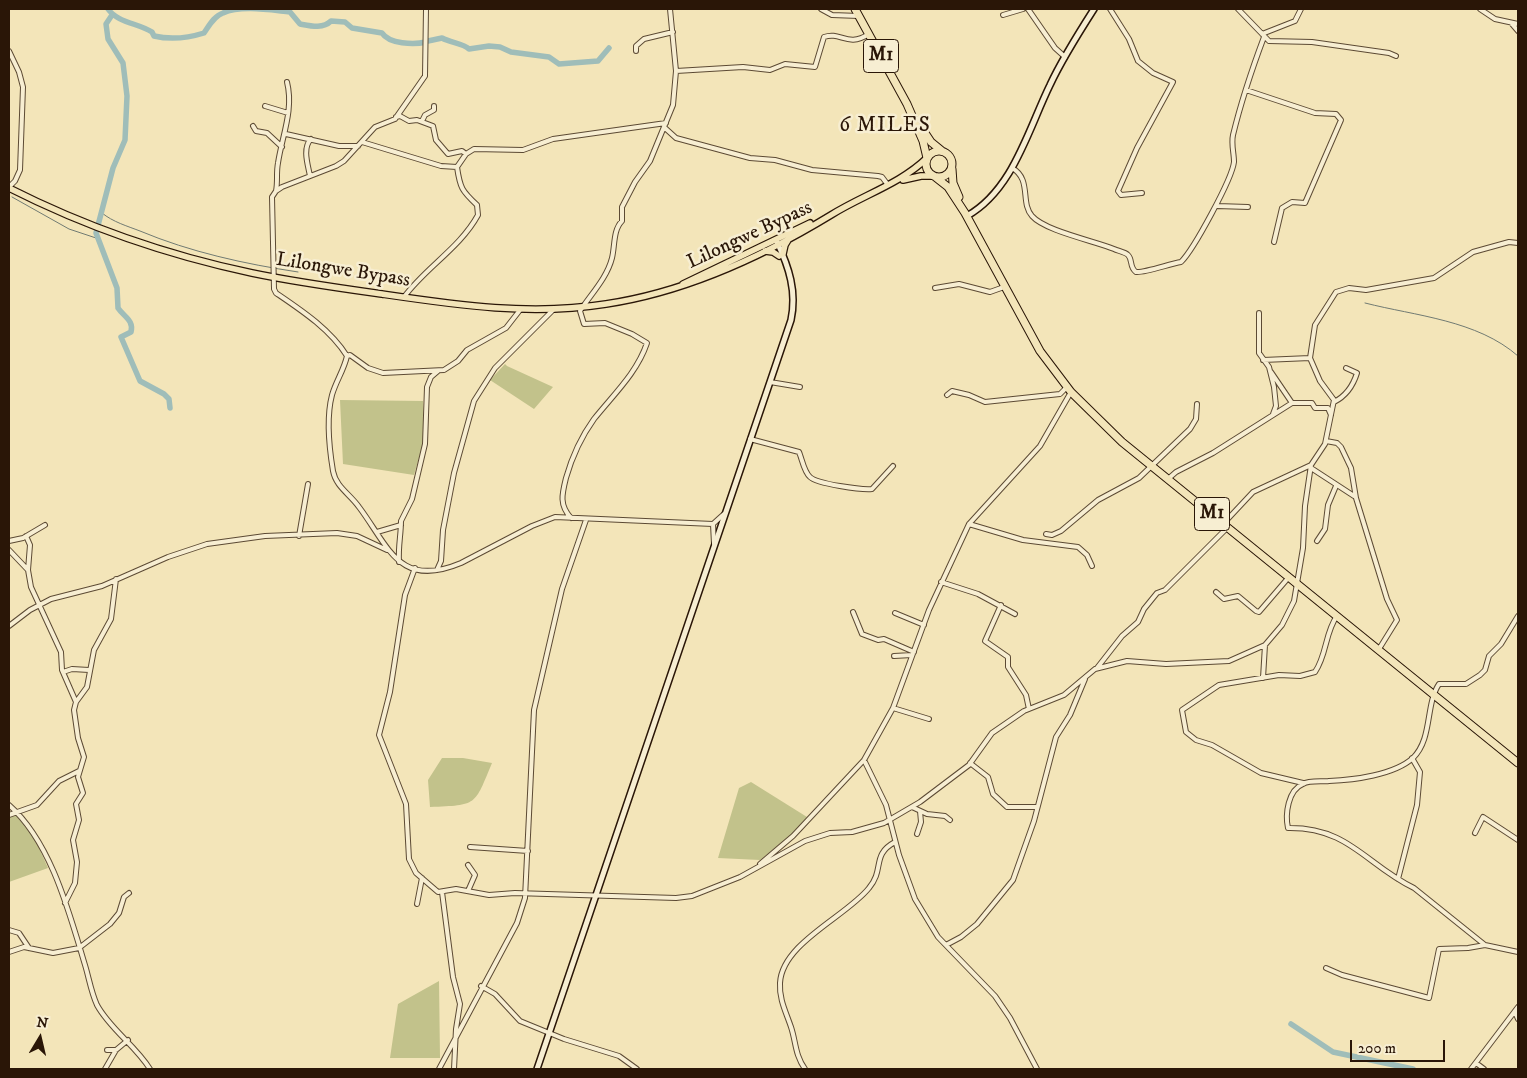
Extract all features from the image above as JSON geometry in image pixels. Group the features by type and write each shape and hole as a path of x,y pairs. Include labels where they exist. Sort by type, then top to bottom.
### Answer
{"highway":[{"name":"M1","path":"856,9 906,104 923,141 927,158 926,167 948,187 966,215 1040,351 1069,390 1105,427 1518,763"},
{"name":"M1","path":"906,104 931,142 951,158 953,183 966,215"},
{"path":"927,158 935,152 945,152"},
{"path":"934,176 945,176 952,167"}],"main road":[{"path":"966,215 978,210 1012,168 1065,56 1094,9"},
{"name":"Lilongwe Bypass","path":"683,284 775,243 831,215 918,167 927,158"},
{"name":"Lilongwe Bypass","path":"891,183 912,177 934,176"},
{"name":"Lilongwe Bypass","path":"9,188 102,230 192,259 275,278 490,309 520,310 553,310 583,307 633,298 708,277 762,252 775,243 796,235 831,215"},
{"path":"781,255 786,242 796,235"},
{"path":"537,1069 793,312 791,277 775,243"},
{"path":"762,252 770,251 781,255"}],"street":[{"path":"276,190 336,166 375,127 396,116 425,76 426,9"},
{"path":"571,518 563,507 562,499 572,457 593,421 627,380 647,343 632,334 605,323 584,324 580,311 607,271 612,257 617,227 622,221 622,207 635,182 650,161 673,105 676,71 670,9"},
{"path":"821,9 832,14 859,16"},
{"path":"1003,15 1024,9"},
{"path":"1028,9 1055,48 1065,56"},
{"path":"1110,9 1129,39 1138,61 1153,73 1173,82 1138,148 1118,191 1121,195 1142,193"},
{"path":"1238,9 1263,36 1273,41 1312,42 1389,53 1396,56"},
{"path":"1012,168 1021,177 1029,210 1034,218 1076,238 1127,254 1131,268 1138,272 1183,260 1217,206 1234,162 1233,136 1254,60 1263,36 1295,21 1301,9"},
{"path":"1480,9 1495,19 1518,24"},
{"path":"1512,24 1518,31"},
{"path":"636,51 636,46 640,41 673,32"},
{"path":"676,71 743,66 770,70 785,64 815,68 824,37 830,36 857,41 869,34"},
{"path":"9,51 19,72 23,87 20,170 9,188"},
{"path":"287,82 290,93 286,134 277,167 278,181 271,209 275,268 274,289 276,293 311,318 342,348 347,356"},
{"path":"1246,90 1315,113 1336,114 1341,120 1305,203 1292,202 1282,208 1274,242"},
{"path":"265,106 288,113"},
{"path":"422,121 425,115 434,110 434,106"},
{"path":"396,116 409,121 422,121 433,126 436,140 448,154 462,151 466,154"},
{"path":"404,297 413,284 462,236 478,215 477,205 465,196 460,186 458,167 466,154 481,148 523,150 553,139 666,123"},
{"path":"252,126 256,132 267,133 282,147"},
{"path":"664,128 676,138 750,158 775,160 812,170 878,176 891,183"},
{"path":"286,134 339,146 358,146"},
{"path":"310,176 306,164 307,148 311,139"},
{"path":"362,142 442,166 458,167"},
{"path":"1217,206 1248,207"},
{"path":"1334,402 1320,381 1310,358 1315,325 1338,290 1349,288 1366,290 1434,278 1473,252 1508,242 1518,243"},
{"path":"935,288 959,284 990,292 1004,286"},
{"path":"347,356 350,355 368,368 383,373 438,371 450,367 467,350 506,328 520,310"},
{"path":"437,570 441,561 443,530 454,473 474,401 494,368 553,310"},
{"path":"1259,313 1258,336 1260,353 1292,403"},
{"path":"347,356 332,395 329,411 333,469 338,484 357,503 398,562 415,568 437,570 462,564 548,519 571,518 714,524"},
{"path":"1263,360 1310,358"},
{"path":"1269,367 1274,386 1276,406 1273,414"},
{"path":"1095,670 1127,661 1166,664 1229,661 1265,645 1289,613 1297,583 1303,548 1305,506 1311,466 1326,441 1334,402 1346,393 1355,380 1357,373 1346,368"},
{"path":"398,562 398,540 402,529 402,515 412,499 425,444 427,387 431,377 438,371"},
{"path":"770,382 800,387"},
{"path":"947,395 952,392 970,395 984,402 1060,394 1069,390"},
{"path":"759,865 793,836 864,760 893,708 941,582 970,524 1040,446 1069,390"},
{"path":"1168,478 1213,453 1292,403 1312,402 1315,408 1328,408 1331,415"},
{"path":"1046,534 1052,535 1061,531 1098,500 1139,478 1194,424 1197,404"},
{"path":"750,439 799,452 811,478 831,483 872,489 893,466"},
{"path":"1326,441 1337,443 1344,450 1351,468 1356,498 1387,599 1397,620 1379,649"},
{"path":"415,568 406,595 390,692 379,735 406,804 409,859 422,878 435,890 442,892 456,889 489,895 644,896 666,899 685,897 740,877 806,841 830,833 871,828 912,807 970,763 988,736 1029,709 1064,695 1095,670 1122,636 1138,622 1144,609 1157,593 1164,590 1226,525 1253,492 1311,466"},
{"path":"1311,466 1319,471 1324,478 1336,486 1349,491 1356,498"},
{"path":"299,536 308,484"},
{"path":"1317,541 1325,529 1328,505 1336,486"},
{"path":"714,546 714,524 725,513"},
{"path":"439,1069 455,1035 517,923 526,894 534,710 562,589 586,520"},
{"path":"970,524 1023,540 1078,547 1087,556 1092,566"},
{"path":"9,541 26,536 45,525"},
{"path":"377,532 401,525"},
{"path":"9,626 30,610 51,599 102,586 200,546 266,536 349,534 388,550"},
{"path":"26,536 30,545 28,570 31,587 61,652 63,672 76,702"},
{"path":"9,550 28,570"},
{"path":"1216,592 1224,599 1238,596 1256,612 1259,612 1289,577"},
{"path":"65,903 75,883 77,862 74,837 78,830 79,820 76,804 83,793 78,777 84,757 76,728 74,710 76,702 87,687 94,650 111,619 116,580"},
{"path":"941,582 978,594 1015,614"},
{"path":"1001,606 986,641 1008,657 1008,667 1026,695 1029,709"},
{"path":"853,612 862,634 878,640 884,639 913,653"},
{"path":"895,613 924,625"},
{"path":"1337,616 1332,622 1326,647 1315,672 1300,676 1286,675 1216,686 1182,710 1186,732 1196,740 1212,745 1261,773 1304,783 1362,778 1394,768 1412,758 1420,748 1426,731 1431,701 1439,684 1466,684 1484,672 1489,656 1501,644 1518,616"},
{"path":"1263,678 1265,645"},
{"path":"894,656 913,653"},
{"path":"63,672 72,669 89,670"},
{"path":"946,945 961,937 976,924 1010,886 1026,849 1056,737 1070,715 1086,677"},
{"path":"893,708 929,719"},
{"path":"1398,879 1416,810 1420,772 1412,758"},
{"path":"864,760 886,805 915,899 932,929 994,996 1010,1018 1037,1069"},
{"path":"970,763 988,777 993,794 1007,807 1037,808"},
{"path":"9,814 37,805 59,781 79,770"},
{"path":"1304,783 1292,794 1288,810 1288,828 1303,827 1344,840 1418,891 1486,944 1518,952"},
{"path":"9,805 17,812 40,843 65,903 97,1005 102,1015 128,1040 150,1069"},
{"path":"912,807 920,811 945,816 950,820"},
{"path":"917,834 922,822 920,811"},
{"path":"1474,832 1483,817 1518,840"},
{"path":"805,1069 798,1058 792,1028 784,1012 780,984 783,970 795,951 868,890 879,872 878,862 882,852 896,842"},
{"path":"470,847 528,851"},
{"path":"468,864 475,875 468,891"},
{"path":"417,904 422,878"},
{"path":"442,892 453,977 459,997 454,1069"},
{"path":"9,952 14,948 29,948 53,953 79,948 110,924 119,913 124,897 129,893"},
{"path":"9,930 19,933 29,948"},
{"path":"1326,968 1342,975 1429,998 1439,949 1468,948 1486,944"},
{"path":"482,986 495,994 520,1020 619,1056 637,1069"},
{"path":"1471,1069 1518,1007"},
{"path":"1514,1012 1518,1019"},
{"path":"105,1069 116,1050 128,1040"},
{"path":"107,1050 116,1050"},
{"path":"1476,1063 1484,1069"}],"green space":[{"path":"505,364 553,387 534,409 490,380"},
{"path":"340,400 423,401 423,444 414,475 343,464"},
{"path":"442,758 463,758 492,763 477,795 466,804 430,807 428,780"},
{"path":"751,782 807,817 789,837 760,860 718,858 739,788"},
{"path":"15,814 32,832 48,868 9,882 9,816"},
{"path":"439,981 440,1058 390,1058 398,1004"}],"waterway":[{"path":"108,9 117,17 152,32 154,36 167,38 186,37 204,33 220,14 238,9 256,9 290,12 300,24 317,26 328,24 331,21 345,22 352,28 382,33 385,37 396,41 409,43 426,42"},
{"path":"112,15 106,24 108,39 123,63 127,96 125,140 113,168 96,233 117,288 118,308 128,319 132,328 131,332 121,337 140,381 164,394 169,399 170,408"},
{"path":"428,41 442,38 464,45 469,49 489,46 500,47 511,52 549,57 559,64 598,61 609,48"},
{"path":"12,197 69,229 96,238"},
{"path":"102,213 125,225 178,245 238,261 298,272"},
{"path":"1365,303 1465,327 1484,334 1518,356"},
{"path":"1291,1024 1333,1052 1413,1069"}],"district":[{"name":"6 MILES","path":"885,127"}]}
